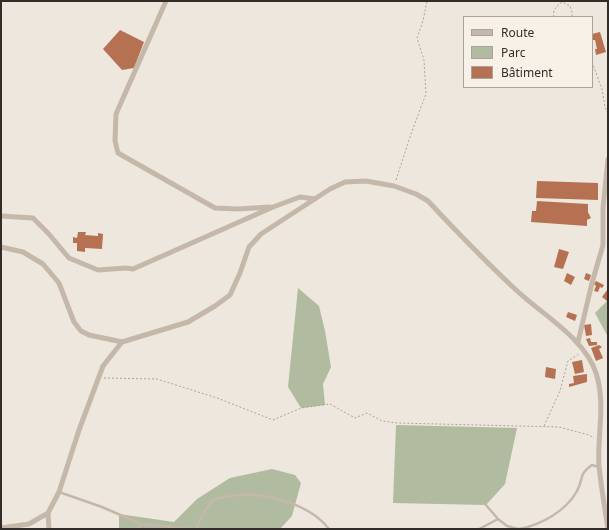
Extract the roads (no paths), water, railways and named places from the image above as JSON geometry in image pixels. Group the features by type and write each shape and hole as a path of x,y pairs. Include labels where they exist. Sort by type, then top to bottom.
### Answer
{"street":[{"path":"166,1 116,114 115,141 118,154 215,208 238,209 273,207"},
{"path":"578,342 592,283 606,245 604,208 608,160"},
{"path":"1,246 23,252 43,264 59,283 74,322 81,331 89,335 122,342 188,322 230,295 240,273 249,247 261,234 330,189 345,182 366,181 394,186 416,194 428,201 516,290 578,342 589,356 596,372 601,395 599,467 608,529"},
{"path":"1,216 33,218 69,258 98,270 133,269 273,207 300,197 315,199"},
{"path":"49,529 48,513 59,492 79,430 103,366 122,342"},
{"path":"1,528 29,524 48,513"}],"lane":[{"path":"486,505 506,526 518,529 530,527 548,518 565,506 578,491 584,471 592,465 599,467"},
{"path":"59,492 141,524 192,529"},
{"path":"196,529 204,512 214,499 232,495 252,494 300,506 322,520 329,529"},
{"path":"479,529 498,519"},
{"path":"137,529 141,524"}]}
